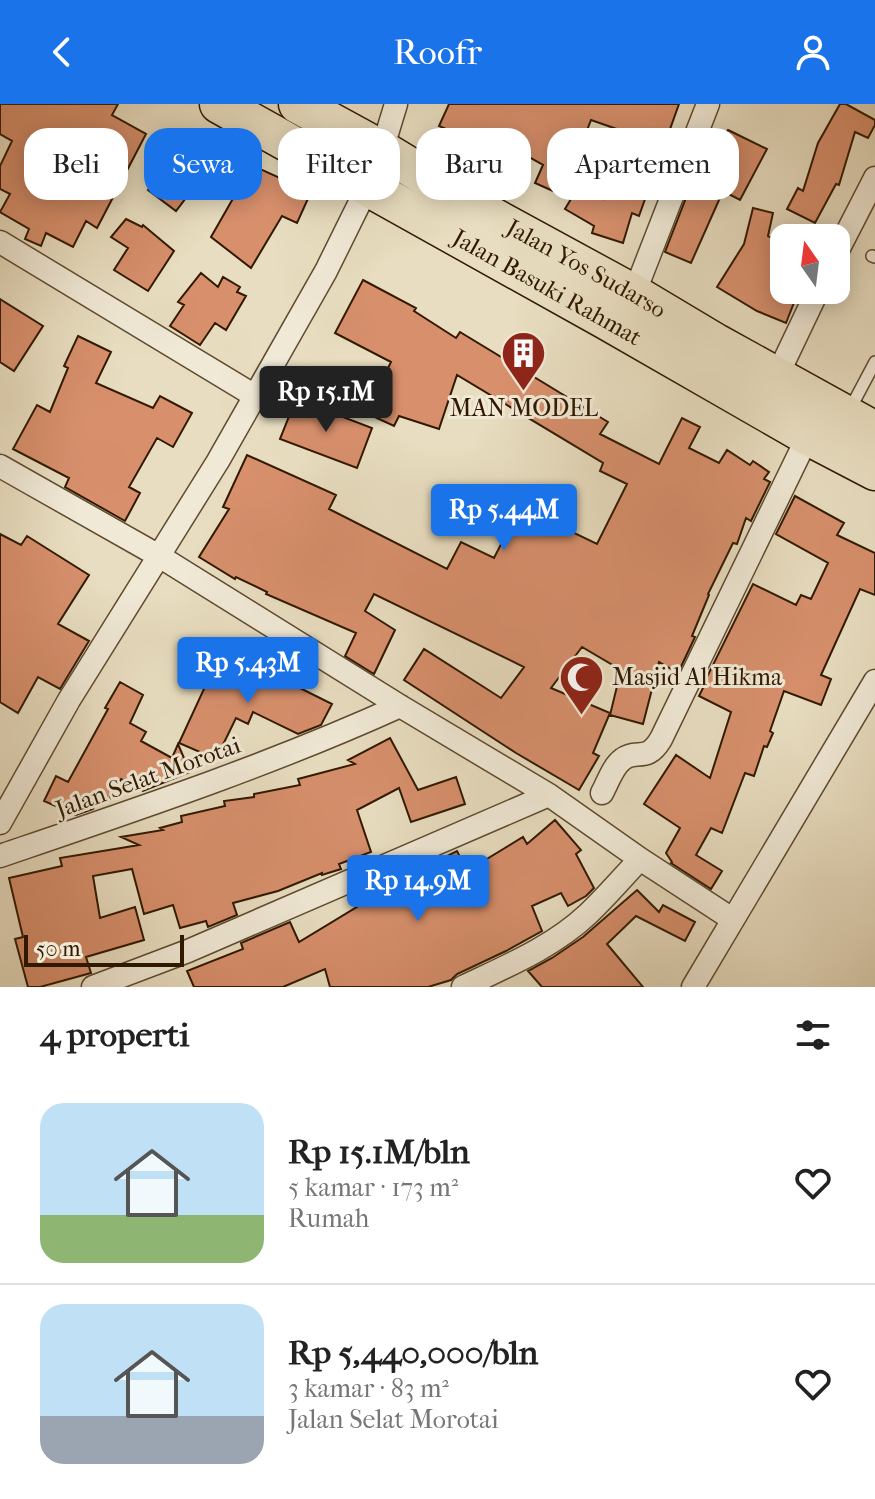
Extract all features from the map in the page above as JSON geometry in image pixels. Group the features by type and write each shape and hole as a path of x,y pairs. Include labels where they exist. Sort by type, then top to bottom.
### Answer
{"highway":[{"name":"Jalan Basuki Rahmat","path":"219,104 278,137"},
{"name":"Jalan Yos Sudarso","path":"298,104 342,128"},
{"name":"Jalan Yos Sudarso","path":"400,161 491,216 861,423"},
{"name":"Jalan Basuki Rahmat","path":"389,200 875,471"}],"street":[{"path":"389,128 396,104"},
{"path":"634,294 708,104"},
{"path":"850,227 875,178"},
{"path":"0,823 69,700 218,461 326,271 361,200"},
{"path":"0,242 255,396"},
{"path":"777,376 811,304"},
{"path":"602,793 617,764 626,756 655,750 808,436"},
{"path":"0,466 159,556 549,795 732,919"},
{"path":"693,987 875,681"},
{"name":"Jalan Selat Morotai","path":"0,856 212,784 400,706"},
{"path":"93,987 188,951 549,795"},
{"path":"463,987 543,947 567,931 588,914 640,859"}],"lane":[{"path":"861,423 875,362"}],"building":[{"path":"0,104 118,104 112,115 144,133 144,138 128,169 128,128 24,128 24,200 112,200 97,228 86,221 73,247 46,233 41,246 25,239 29,229 0,212 10,194 0,189 0,166 12,141 0,134"},
{"path":"449,104 679,104 670,128 614,128 591,120 588,128 547,128 547,188 535,183 543,165 531,158 531,128 439,126"},
{"path":"840,104 846,104 875,120 875,125 868,138 855,132 839,185 836,184 815,223 787,209 798,188 803,191 818,143"},
{"path":"739,135 767,149 739,199"},
{"path":"262,170 278,177 278,200 307,200 297,223 282,216 251,268 211,237 232,200 262,200"},
{"path":"161,200 184,200 176,211"},
{"path":"570,200 645,200 639,216 632,213 623,243 592,233 594,226 565,209"},
{"path":"685,200 719,200 691,263 665,252"},
{"path":"753,208 773,213 768,236 770,304 793,304 786,323 757,311 717,287 744,244"},
{"path":"126,219 143,225 174,251 148,291 114,270 128,248 111,237"},
{"path":"201,273 218,287 223,277 240,287 237,292 246,296 226,330 215,323 200,345 170,326 184,305 178,302"},
{"path":"363,280 416,308 414,311 456,338 460,332 608,422 600,434 659,464 682,418 700,427 689,448 719,463 727,450 750,465 753,461 769,472 764,479 770,482 751,521 746,518 737,544 733,543 708,594 692,636 695,637 678,673 659,662 643,724 610,715 621,670 582,647 551,688 610,713 593,753 599,756 579,790 404,680 424,649 501,698 524,667 374,594 365,611 395,630 374,674 345,656 356,633 235,579 199,557 229,509 223,507 247,455 336,495 329,509 447,569 461,542 494,558 520,507 597,544 627,484 600,471 603,463 457,375 439,429 399,416 394,426 366,413 391,362 335,333"},
{"path":"0,299 43,326 14,371 0,362"},
{"path":"78,336 111,352 96,383 153,408 160,396 192,413 173,447 157,438 129,487 140,493 125,521 65,487 69,478 13,449 37,405 50,412 68,368 64,366"},
{"path":"296,399 372,428 357,468 280,439"},
{"path":"795,496 844,523 837,535 875,553 875,595 860,589 821,675 831,679 821,705 784,691 770,731 773,733 767,747 764,746 754,776 745,773 722,833 711,828 696,855 722,871 711,889 671,863 666,853 680,828 644,804 676,755 710,778 731,712 699,696 753,584 796,605 801,595 811,599 828,563 776,534"},
{"path":"0,534 21,545 27,536 89,575 58,624 89,641 60,689 38,677 18,713 0,702"},
{"path":"221,652 332,704 321,725 298,734 253,712 248,724 236,718 216,759 179,743"},
{"path":"120,682 143,695 130,723 146,732 141,741 172,758 178,744 190,772 143,791 121,779 109,800 100,795 93,809 76,815 44,801 56,776 68,782"},
{"path":"390,738 418,790 456,777 465,804 411,822 399,788 357,810 371,852 339,864 341,869 233,903 237,915 208,927 206,921 180,928 173,905 144,914 132,869 93,876 100,918 135,907 144,940 86,957 91,973 40,987 28,987 15,939 23,937 9,878 62,866 60,858 139,845 121,837 163,830 160,828 182,822 181,816 225,806 224,801 300,785 298,779 355,764 348,760"},
{"path":"555,820 581,850 576,854 594,888 568,906 561,893 532,906 542,931 457,974 451,980 428,987 330,987 325,969 283,987 194,987 187,971 243,949 241,943 290,922 299,942 360,905 358,900 457,851 467,871 523,837 527,844"},
{"path":"637,890 659,912 663,905 695,922 685,941 636,916 607,944 643,987 542,987 528,971 583,937"}],"place":[{"name":"MAN MODEL","path":"524,393"},
{"name":"Masjid Al Hikma","path":"581,716"}]}
